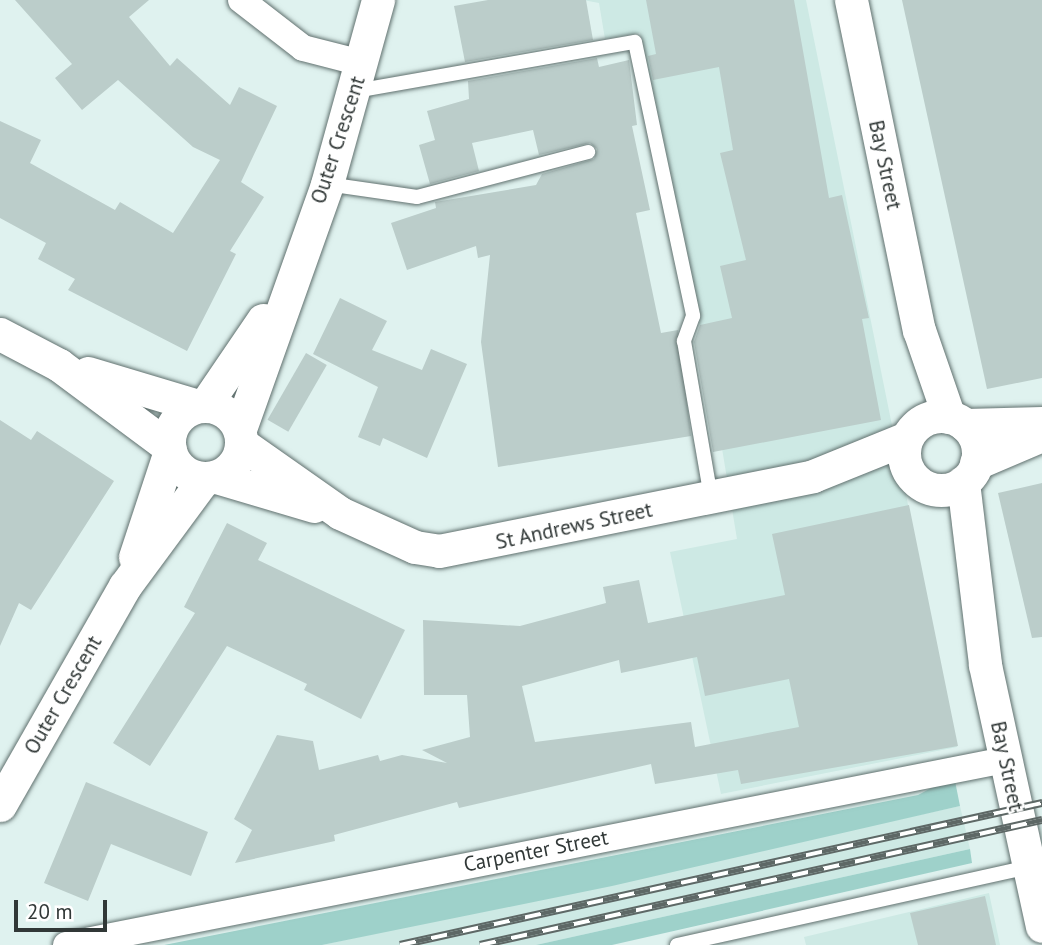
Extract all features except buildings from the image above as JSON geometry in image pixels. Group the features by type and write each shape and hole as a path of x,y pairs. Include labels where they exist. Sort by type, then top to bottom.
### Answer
{"street":[{"path":"241,0 303,47 359,77"},
{"name":"Outer Crescent","path":"241,437 289,276 327,184 359,77 378,0"},
{"name":"Bay Street","path":"851,0 919,330 935,425"},
{"name":"Outer Crescent","path":"202,406 289,276"},
{"path":"0,334 59,365 170,449 183,470 210,478 234,465 241,437 226,412 59,365"},
{"path":"170,449 173,425 202,406"},
{"path":"935,425 1042,423"},
{"path":"935,425 976,443 946,477"},
{"path":"935,425 946,477"},
{"name":"St Andrews Street","path":"210,478 340,513 397,540 439,551 813,476 935,425"},
{"path":"946,477 1042,435"},
{"name":"St Andrews Street","path":"241,437 340,513"},
{"name":"Outer Crescent","path":"125,586 170,449"},
{"name":"St Andrews Street","path":"813,476 946,477"},
{"name":"Bay Street","path":"946,477 1042,926"},
{"name":"Outer Crescent","path":"0,805 125,586 210,478"},
{"name":"Carpenter Street","path":"66,945 1005,760"}],"lane":[{"path":"359,77 635,42 692,316 684,341 712,496"},
{"path":"327,184 417,197 588,152"},
{"path":"677,945 1029,867"}],"shaded area":[{"path":"583,0 806,0 957,747 721,794 670,552 737,539 710,376 640,33 605,39 599,3"},
{"path":"954,776 960,806 612,886 322,945 164,945 918,795"},
{"path":"960,806 970,849 536,945 322,945"},
{"path":"970,849 972,863 612,945 536,945"},
{"path":"989,893 1000,945 806,945 804,937"}],"railway":[{"path":"400,945 1042,803"},
{"path":"480,945 1042,820"}]}
